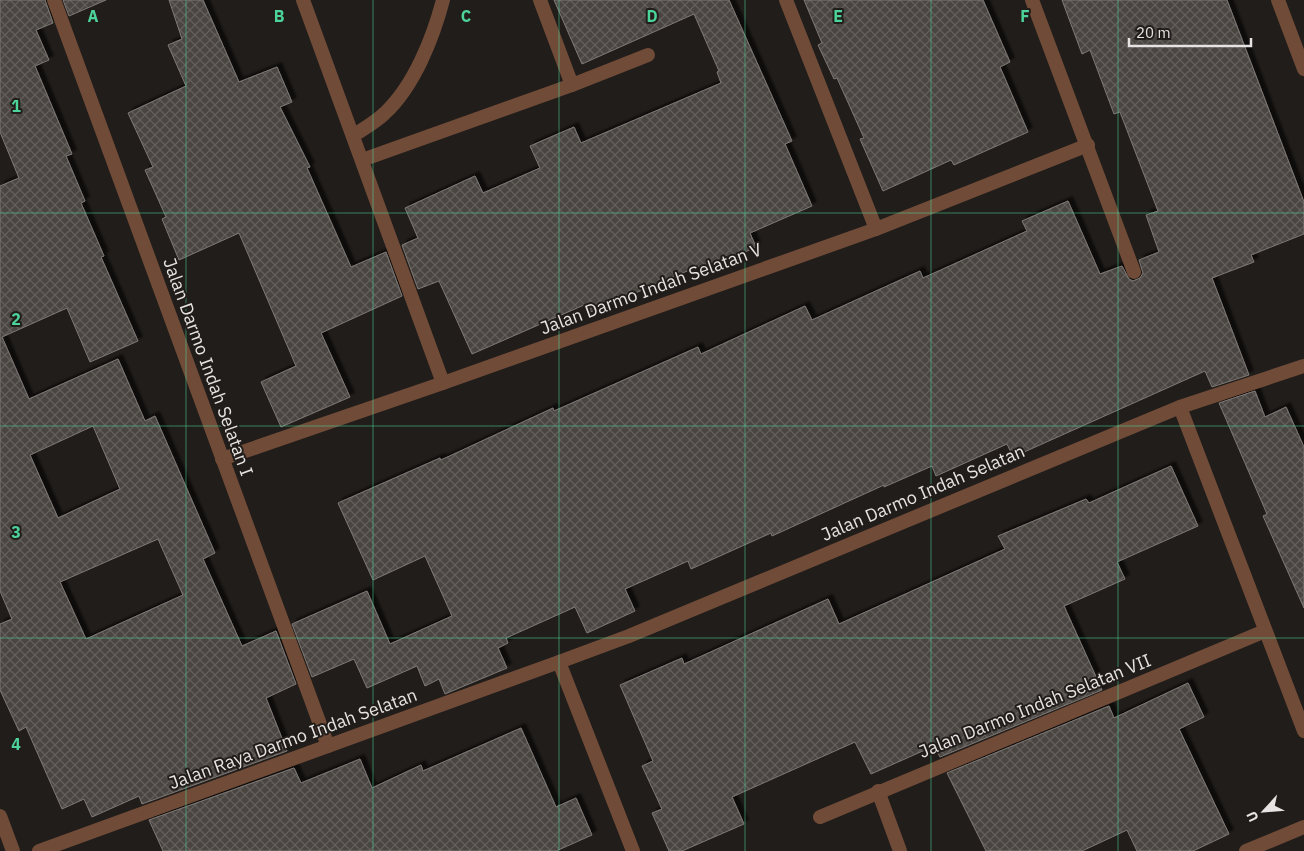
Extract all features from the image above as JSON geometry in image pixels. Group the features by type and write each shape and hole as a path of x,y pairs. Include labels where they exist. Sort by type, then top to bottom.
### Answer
{"street":[{"name":"Jalan Darmo Indah Selatan I","path":"54,0 328,746"},
{"path":"303,0 443,383"},
{"path":"353,136 385,114 411,78 433,37 443,0"},
{"path":"540,0 572,85"},
{"path":"786,0 876,228"},
{"path":"1032,0 1088,145 1134,272"},
{"path":"1278,0 1304,69"},
{"path":"362,160 572,85 648,55"},
{"name":"Jalan Darmo Indah Selatan V","path":"222,459 443,383 876,228 1088,145"},
{"name":"Jalan Darmo Indah Selatan","path":"559,662 629,636 1180,407 1304,366"},
{"path":"1180,407 1304,731"},
{"name":"Jalan Darmo Indah Selatan VII","path":"820,817 878,791 1265,631"},
{"path":"559,662 633,851"},
{"name":"Jalan Raya Darmo Indah Selatan","path":"39,851 559,662"},
{"path":"878,791 900,851"},
{"path":"0,816 13,851"},
{"path":"1246,851 1304,827"}],"building":[{"path":"0,0 45,0 53,23 36,30 49,60 35,66 72,154 66,156 85,201 81,203 104,256 101,257 138,341 90,362 67,308 2,337 29,399 118,359 145,421 155,416 215,553 203,559 242,646 276,631 296,684 266,698 287,751 142,804 139,796 92,817 84,799 62,809 26,727 19,731 0,690 0,624 12,619 0,591 0,186 19,178 0,132","holes":["93,426 120,489 58,518 30,455","158,539 183,595 86,639 60,582"]},
{"path":"63,0 106,0 69,16"},
{"path":"169,0 203,0 239,82 277,67 292,102 280,107 310,167 307,168 351,267 386,252 402,296 321,333 350,397 281,427 261,382 296,366 239,233 179,260 162,219 166,217 145,170 153,167 128,113 186,86 168,45 182,39"},
{"path":"554,0 729,0 792,141 785,144 812,206 750,233 756,247 701,272 699,266 588,313 584,305 472,354 439,281 418,289 402,245 418,238 405,208 475,176 483,193 540,168 530,146 574,127 581,143 721,83 717,72 719,71 694,14 582,64"},
{"path":"804,0 983,0 1010,62 1000,67 1028,132 954,165 951,160 883,191 860,139 864,138 837,78 834,79 818,45 822,43"},
{"path":"1062,0 1227,0 1304,202 1304,234 1251,255 1254,262 1212,278 1249,375 1212,387 1205,371 1013,457 1007,444 936,476 932,466 884,487 884,485 772,536 771,533 691,569 688,561 625,589 635,611 587,633 575,607 506,638 508,643 498,648 507,668 445,694 439,679 425,686 417,666 367,688 354,659 312,677 292,624 367,591 390,644 452,616 425,556 373,580 338,503 440,458 441,460 553,408 554,411 698,347 701,354 805,306 812,320 920,271 923,278 1027,231 1022,221 1068,201 1100,274 1122,266 1129,279 1133,281 1140,278 1143,273 1139,260 1159,252 1146,215 1158,211 1120,112 1114,114 1090,50 1082,54"},
{"path":"1255,391 1265,417 1286,407 1304,447 1304,608 1263,516 1267,514 1219,403"},
{"path":"1171,466 1198,526 1117,562 1125,579 1064,606 1102,690 940,757 934,746 871,774 855,742 732,797 744,824 682,851 669,851 652,813 662,809 642,766 653,761 620,685 682,658 684,664 828,599 839,624 1005,549 998,536 1086,499 1089,503"},
{"path":"1188,683 1204,717 1179,729 1229,834 1193,851 1137,851 1127,830 1082,851 986,851 947,773 1109,706 1114,718"},
{"path":"521,728 556,807 576,798 592,835 556,851 163,851 149,820 294,768 301,783 360,759 372,788 421,765 423,771"}]}
